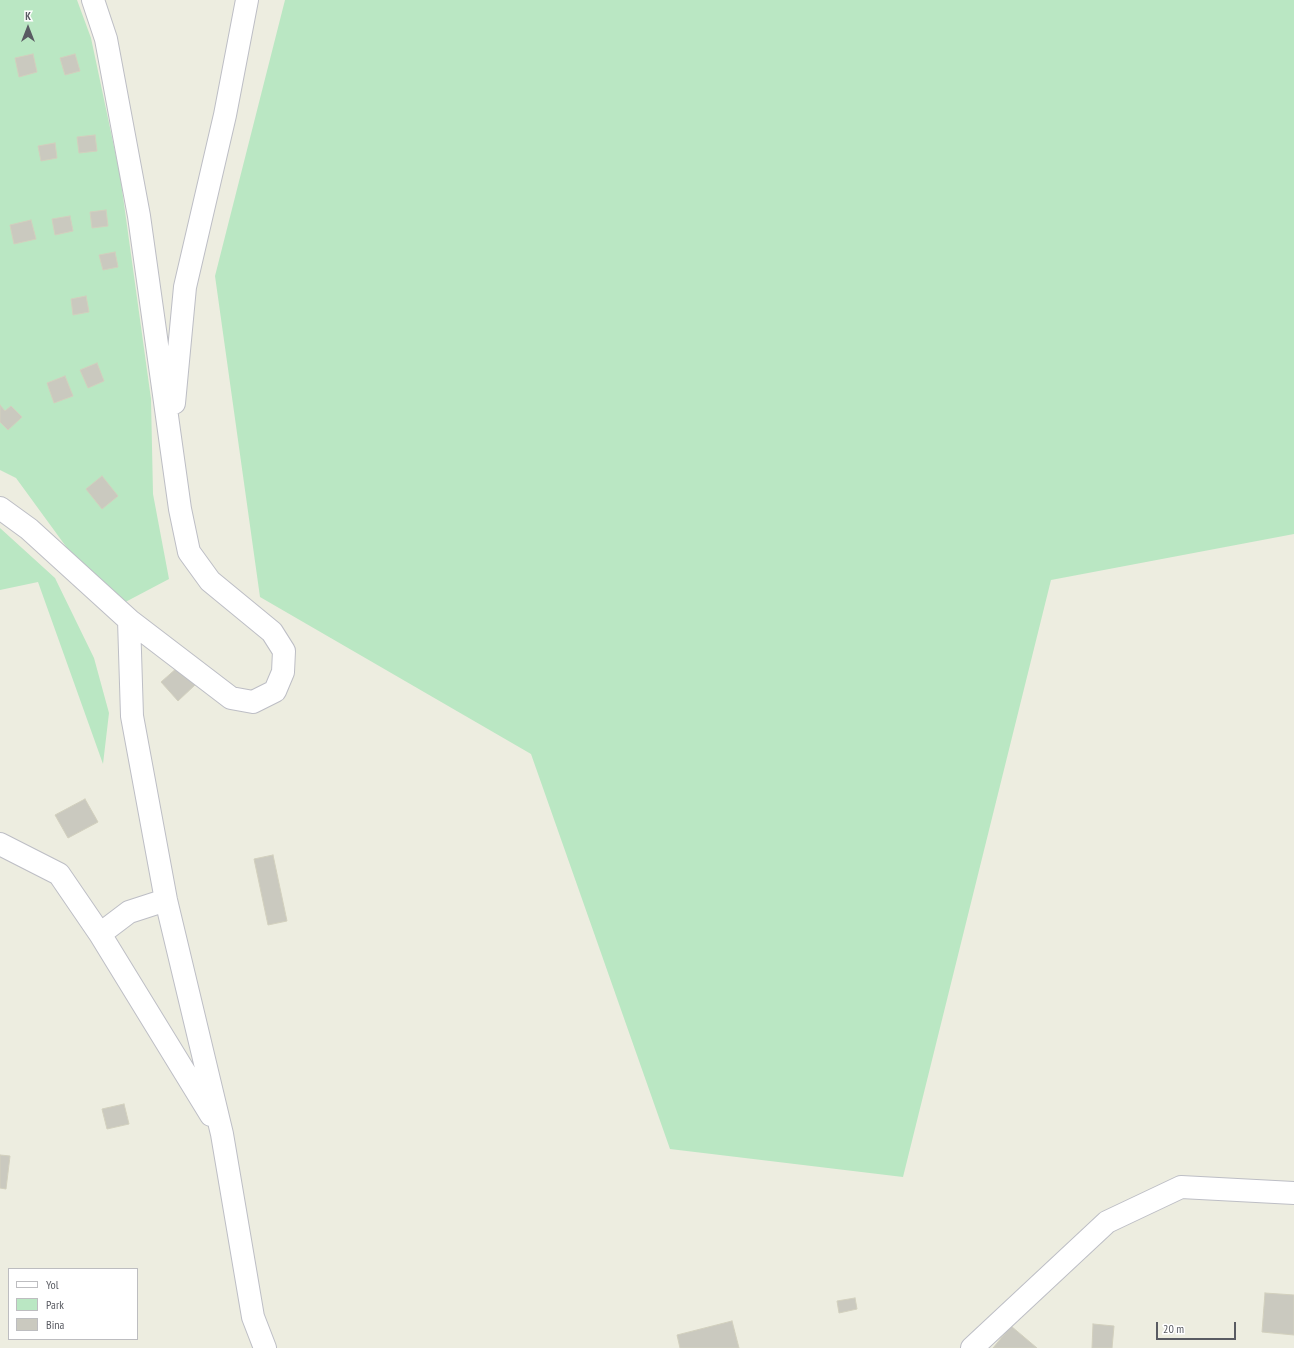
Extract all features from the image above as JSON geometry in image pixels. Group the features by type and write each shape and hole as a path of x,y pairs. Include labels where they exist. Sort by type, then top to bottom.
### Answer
{"street":[{"path":"0,508 30,529 128,620 231,698 253,702 275,691 283,672 284,651 272,632 210,581 189,552 180,509 139,216 106,39 93,0"},
{"path":"170,438 185,287 226,115 247,0"},
{"path":"128,620 132,716 166,900 222,1134 253,1317 265,1348"},
{"path":"0,844 59,874 100,934 222,1134"},
{"path":"100,934 129,912 166,900"},
{"path":"972,1348 1107,1222 1181,1187 1294,1193"}],"green space":[{"path":"0,0 77,0 91,38 120,175 151,399 153,494 169,579 114,608 78,563 16,478 0,470"},
{"path":"285,0 1294,0 1294,534 1051,580 903,1177 670,1149 531,754 260,597 215,276"},
{"path":"0,528 55,578 94,658 109,713 103,764 38,582 0,590"}],"building":[{"path":"33,54 37,72 19,77 15,58"},
{"path":"75,54 80,71 65,75 60,58"},
{"path":"95,135 97,151 79,153 77,137"},
{"path":"55,143 57,158 41,161 38,146"},
{"path":"106,210 108,226 92,228 90,212"},
{"path":"70,216 73,231 55,235 52,219"},
{"path":"31,220 36,239 14,244 10,225"},
{"path":"115,252 118,267 103,270 99,255"},
{"path":"86,296 89,312 73,315 71,299"},
{"path":"97,363 104,381 88,388 80,370"},
{"path":"65,376 73,396 54,403 47,383"},
{"path":"0,405 5,411 11,406 22,417 8,430 0,422"},
{"path":"102,476 118,496 102,509 86,489"},
{"path":"178,667 195,685 178,701 161,682"},
{"path":"85,799 98,822 68,838 55,815"},
{"path":"273,855 287,921 268,925 254,859"},
{"path":"124,1104 129,1124 107,1129 102,1109"},
{"path":"0,1155 10,1156 6,1189 0,1188"},
{"path":"1265,1293 1294,1295 1294,1335 1262,1332"},
{"path":"855,1298 857,1309 839,1313 837,1301"},
{"path":"732,1321 739,1348 680,1348 677,1335"},
{"path":"1093,1324 1114,1326 1112,1348 1092,1348"},
{"path":"1011,1326 1037,1348 993,1348"}]}
